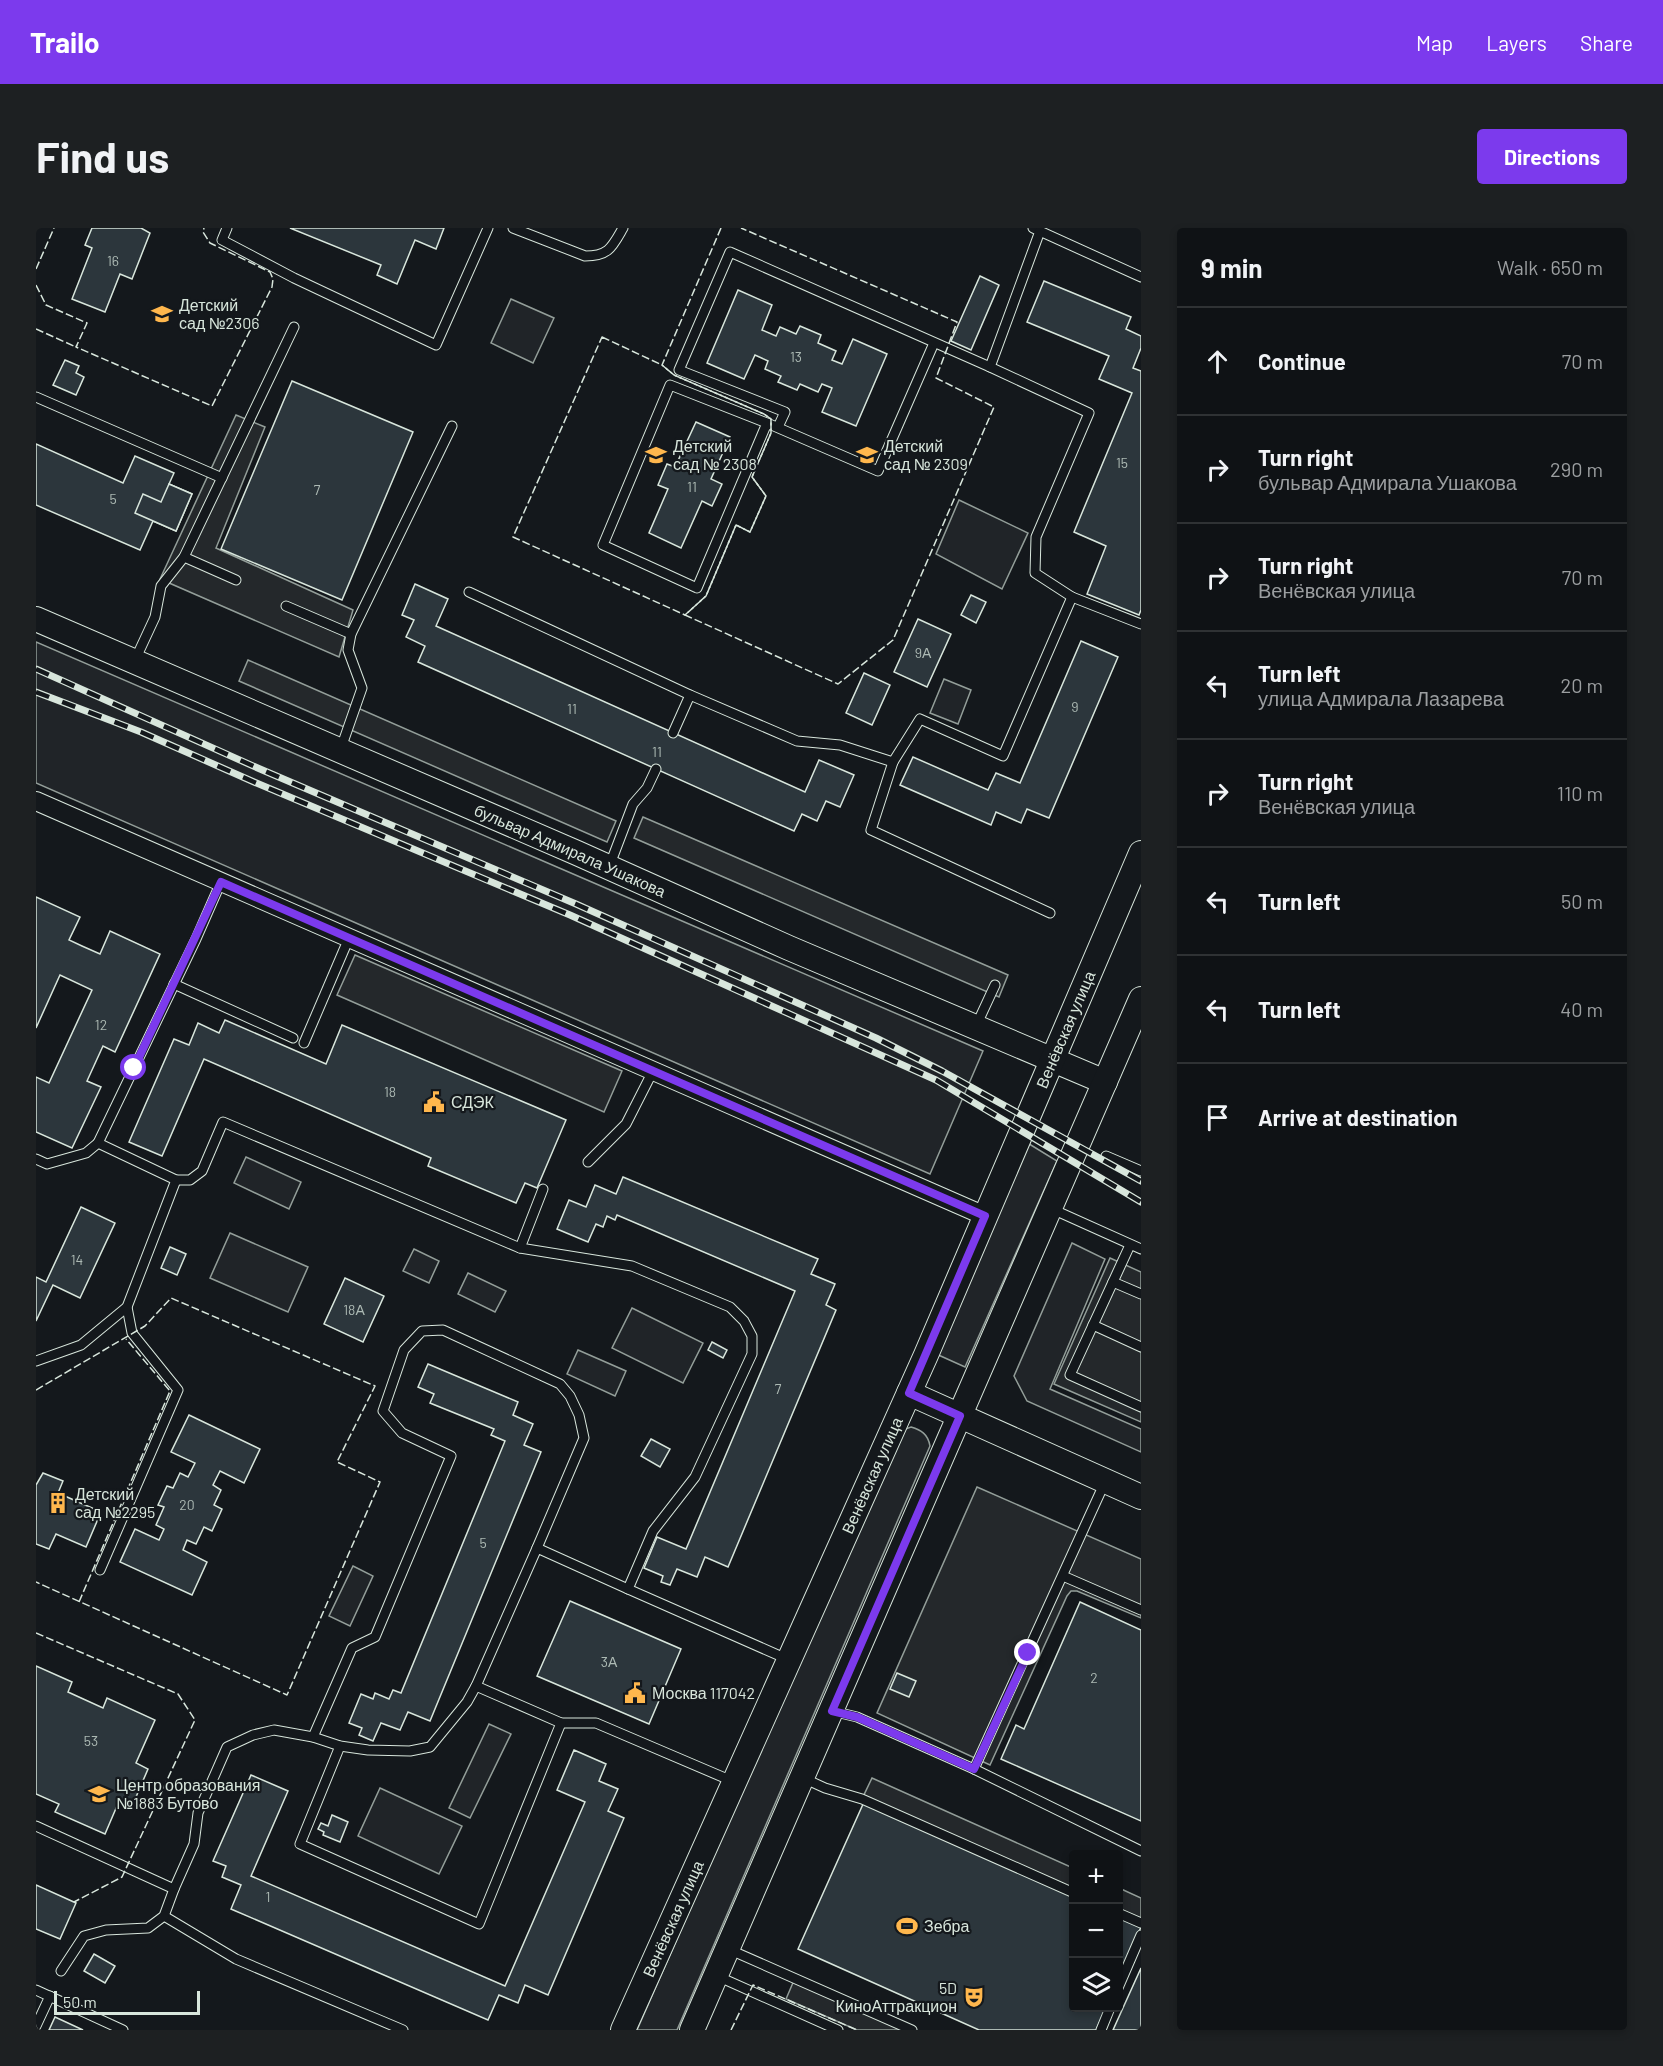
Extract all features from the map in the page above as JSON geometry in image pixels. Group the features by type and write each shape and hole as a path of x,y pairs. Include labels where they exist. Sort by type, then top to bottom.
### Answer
{"main road":[{"name":"бульвар Адмирала Ушакова","path":"36,619 609,867 789,948 1105,1082"},
{"name":"Венёвская улица","path":"623,2030 909,1393 1141,853"},
{"path":"692,2030 1141,999"},
{"path":"909,1393 1141,1497"}],"street":[{"path":"37,804 221,882 985,1216"}],"lane":[{"path":"227,228 222,240 294,278 436,345 488,228"},
{"path":"513,228 585,256 597,256 611,250 623,228"},
{"path":"990,368 1037,229 1141,277"},
{"path":"778,427 785,412 679,370 730,252 1089,413 1036,537 1035,573 1072,597 1141,624"},
{"path":"134,662 155,617 161,586 184,557 294,327"},
{"path":"767,423 697,588 603,545 670,385 778,427 878,471 934,343"},
{"path":"36,397 222,478"},
{"path":"340,750 362,688 348,650 351,634 452,426"},
{"path":"184,557 236,580"},
{"path":"470,592 690,695 797,741 840,745 893,762"},
{"path":"1050,914 871,830 893,762 920,719 1003,756 1072,597"},
{"path":"286,606 351,634"},
{"path":"674,733 690,695"},
{"path":"609,867 633,804 647,788 656,769"},
{"path":"36,1159 47,1164 86,1153 98,1143 221,882"},
{"path":"304,1043 349,938"},
{"path":"174,984 292,1038"},
{"path":"976,1026 995,985"},
{"path":"588,1162 626,1124 653,1071"},
{"path":"98,1143 175,1183 190,1180 202,1171 223,1122 520,1248 632,1266 730,1307 744,1321 752,1336 752,1354 696,1477 653,1531 628,1589"},
{"path":"1106,1156 1141,1171"},
{"path":"36,1361 81,1345 127,1307 175,1183"},
{"path":"520,1248 543,1189"},
{"path":"1050,1208 1141,1249"},
{"path":"1131,1245 1070,1375 1141,1407"},
{"path":"1113,1282 1141,1294"},
{"path":"100,1570 178,1390 132,1333 127,1307"},
{"path":"1093,1325 1141,1347"},
{"path":"62,1971 84,1936 106,1930 148,1928 164,1916 194,1844 198,1813 227,1747 253,1735 274,1730 313,1737 340,1746 368,1750 410,1751 430,1747 476,1686 584,1438 579,1415 570,1396 560,1384 442,1330 422,1331 404,1350 383,1411 402,1433 451,1456 375,1637 352,1648 313,1737"},
{"path":"974,1769 1064,1576 1105,1480"},
{"path":"537,1548 790,1659"},
{"path":"1064,1576 1141,1610"},
{"path":"476,1686 561,1723 596,1724 735,1782"},
{"path":"832,1711 857,1717 974,1769 1141,1851"},
{"path":"340,1746 300,1844 479,1924 561,1723"},
{"path":"802,1778 825,1788 862,1799 1069,1891"},
{"path":"36,1826 174,1888"},
{"path":"1123,1915 1141,1923"},
{"path":"164,1916 236,1959 404,2030"},
{"path":"1123,1978 1141,1935"},
{"path":"728,1949 912,2030"},
{"path":"717,1976 838,2030"},
{"path":"36,1990 123,2030"},
{"path":"36,2026 50,1996"},
{"path":"1101,2030 1108,2012"}],"shaded area":[{"path":"511,299 554,318 533,363 491,343"},
{"path":"236,415 265,427 216,548 353,610 339,657 160,579"},
{"path":"959,500 1028,533 1002,589 936,554"},
{"path":"36,642 983,1051 930,1174 36,783"},
{"path":"248,660 616,821 607,842 239,681"},
{"path":"944,679 971,690 958,724 930,713"},
{"path":"643,817 1008,975 999,997 634,838"},
{"path":"355,955 622,1071 604,1112 337,995"},
{"path":"1026,1142 1057,1161 965,1367 934,1353"},
{"path":"246,1157 301,1182 289,1209 234,1183"},
{"path":"230,1233 308,1267 288,1312 210,1278"},
{"path":"1072,1243 1105,1259 1050,1389 1141,1429 1141,1452 1027,1401 1014,1376"},
{"path":"414,1249 439,1261 429,1283 403,1271"},
{"path":"1110,1258 1141,1272 1141,1422 1054,1384"},
{"path":"468,1273 506,1291 495,1312 458,1294"},
{"path":"632,1308 703,1343 683,1383 612,1348"},
{"path":"578,1350 626,1371 615,1396 567,1374"},
{"path":"911,1427 924,1433 930,1446 677,2030 637,2030 900,1431"},
{"path":"977,1487 1141,1559 1141,1618 1077,1591 1071,1591 1067,1596 990,1765 877,1713"},
{"path":"353,1566 373,1576 350,1626 329,1616"},
{"path":"489,1724 511,1734 470,1818 449,1808"},
{"path":"872,1778 1069,1866 1069,1891 862,1799"},
{"path":"380,1788 462,1826 439,1874 358,1836"},
{"path":"1123,1890 1141,1898 1141,1923 1123,1915"},
{"path":"795,1978 912,2030 857,2030 786,1999"}],"building":[{"path":"92,228 141,228 150,233 132,279 120,274 105,312 72,299 92,248 85,245"},
{"path":"290,228 444,228 436,249 415,240 397,284 377,275 381,265"},
{"path":"980,276 999,285 971,350 951,341"},
{"path":"1044,281 1131,317 1126,329 1141,336 1141,348 1133,368 1141,371 1141,610 1139,615 1087,594 1106,546 1074,532 1132,393 1099,379 1109,356 1027,322"},
{"path":"738,290 772,305 762,330 776,336 780,327 796,334 800,326 821,335 818,343 836,351 832,360 842,364 853,339 887,354 856,426 822,412 832,388 822,384 818,392 800,384 797,390 778,382 781,376 765,369 768,361 755,355 744,379 707,363"},
{"path":"65,360 79,366 76,373 84,377 76,395 53,385"},
{"path":"292,381 413,432 342,600 221,549"},
{"path":"696,422 730,437 711,479 722,484 712,506 702,501 681,548 649,533 668,489 658,485 667,464 675,467"},
{"path":"36,444 123,483 135,456 174,473 169,484 192,494 176,531 153,521 140,550 36,505"},
{"path":"169,484 192,494 176,531 135,513 143,494 161,502"},
{"path":"415,584 448,599 436,626 805,792 819,760 854,775 840,807 826,801 817,821 802,814 794,831 418,662 425,646 406,637 414,620 402,615"},
{"path":"971,595 986,602 976,623 961,615"},
{"path":"918,619 951,634 927,687 894,672"},
{"path":"1081,641 1118,657 1049,818 1027,809 1021,823 996,812 991,825 900,785 913,757 988,790 996,773 1020,783"},
{"path":"864,673 890,685 872,725 846,713"},
{"path":"36,897 80,917 69,940 82,946 100,954 110,931 160,954 115,1052 103,1046 87,1081 101,1087 72,1148 36,1132 36,1077 49,1083 92,990 60,975 36,1028"},
{"path":"225,1020 326,1064 342,1025 566,1120 537,1188 525,1183 516,1203 428,1166 431,1158 204,1059 162,1156 129,1142 174,1039 189,1045 198,1023 219,1033"},
{"path":"623,1177 818,1259 811,1274 835,1284 826,1305 836,1310 728,1567 705,1557 697,1577 677,1569 670,1585 661,1582 663,1576 644,1568 657,1537 686,1549 795,1291 617,1215 615,1220 607,1216 603,1227 596,1224 588,1242 557,1229 569,1200 586,1207 595,1185 616,1194"},
{"path":"81,1207 115,1223 80,1298 53,1285 36,1321 36,1277 46,1282"},
{"path":"170,1247 186,1254 177,1275 161,1268"},
{"path":"345,1278 384,1296 363,1342 324,1324"},
{"path":"712,1342 727,1350 723,1358 708,1350"},
{"path":"428,1364 518,1402 513,1415 533,1424 524,1445 541,1452 430,1721 408,1712 400,1730 381,1723 373,1741 359,1735 362,1728 349,1723 361,1694 373,1699 375,1693 389,1699 393,1690 401,1693 505,1441 491,1435 494,1429 430,1403 434,1394 418,1387"},
{"path":"189,1415 260,1449 244,1483 220,1471 213,1485 221,1490 214,1505 222,1509 212,1531 204,1527 196,1544 187,1540 183,1550 207,1562 192,1595 120,1562 135,1529 159,1540 164,1529 156,1525 164,1507 158,1505 167,1486 173,1488 180,1473 188,1477 195,1463 171,1452"},
{"path":"651,1439 670,1449 660,1467 641,1456"},
{"name":"Детский сад №2295","path":"43,1473 63,1481 58,1493 101,1512 86,1547 56,1534 49,1549 36,1544 36,1485"},
{"path":"570,1601 681,1649 649,1724 537,1676"},
{"path":"1080,1602 1141,1630 1141,1821 1001,1759 1016,1725 1024,1729"},
{"path":"36,1666 72,1682 68,1692 103,1708 107,1698 155,1720 136,1763 148,1769 133,1804 120,1799 105,1834 55,1812 59,1804 36,1794"},
{"path":"897,1673 916,1681 909,1697 890,1689"},
{"path":"574,1750 606,1764 599,1781 618,1789 608,1811 624,1818 548,1995 525,1985 518,2003 499,1995 488,2020 231,1909 241,1885 222,1877 226,1866 213,1861 251,1775 288,1791 251,1876 505,1986 585,1802 557,1790"},
{"path":"864,1802 1069,1894 1069,2012 1104,2012 1096,2030 979,2030 798,1949"},
{"path":"332,1815 348,1822 340,1842 323,1835 324,1832 318,1829 321,1823 328,1826"},
{"path":"36,1885 76,1903 60,1939 36,1929"},
{"path":"1123,1918 1141,1927 1123,1968"},
{"path":"94,1954 115,1966 105,1983 84,1971"},
{"path":"1141,1968 1141,2030 1113,2030"},
{"path":"55,2017 83,2030 49,2030"}],"railway":[{"path":"36,669 260,769 576,904 876,1038 942,1071 1141,1181"},
{"path":"36,692 141,732 570,915 936,1080 1141,1202"}],"fence":[{"path":"36,269 54,228"},
{"path":"36,285 46,305 87,323 76,347 212,406 272,287 273,279 270,272 210,243 203,232 204,228"},
{"path":"721,228 662,365 674,375 771,419 771,433 752,477 766,496 750,532 736,525 706,596 685,615 838,684 893,640 994,407 936,378 957,322 741,228"},
{"path":"36,329 76,347 77,345"},
{"path":"602,337 662,365 674,375 771,419 771,433 752,477 766,496 750,532 736,525 706,596 685,615 513,537 602,337"},
{"path":"36,1390 145,1326 171,1298 375,1386 337,1462 380,1482 287,1695 36,1582"},
{"path":"79,1602 170,1391 126,1339"},
{"path":"36,1633 178,1694 195,1720 122,1877 74,1902"},
{"path":"731,2030 753,1985 857,2030"}],"place":[{"name":"Детский сад №2306","path":"162,314"},
{"name":"Детский сад № 2308","path":"656,455"},
{"name":"Детский сад № 2309","path":"867,455"},
{"name":"СДЭК","path":"434,1102"},
{"name":"Детский сад №2295","path":"58,1503"},
{"name":"Москва 117042","path":"635,1693"},
{"name":"Центр образования №1883 Бутово","path":"99,1794"},
{"name":"Зебра","path":"907,1926"},
{"name":"5D КиноАттракцион","path":"974,1997"}],"route":[{"path":"134,1068 221,882 985,1216 909,1393 960,1416 832,1711 857,1717 974,1769 1028,1653"}]}
